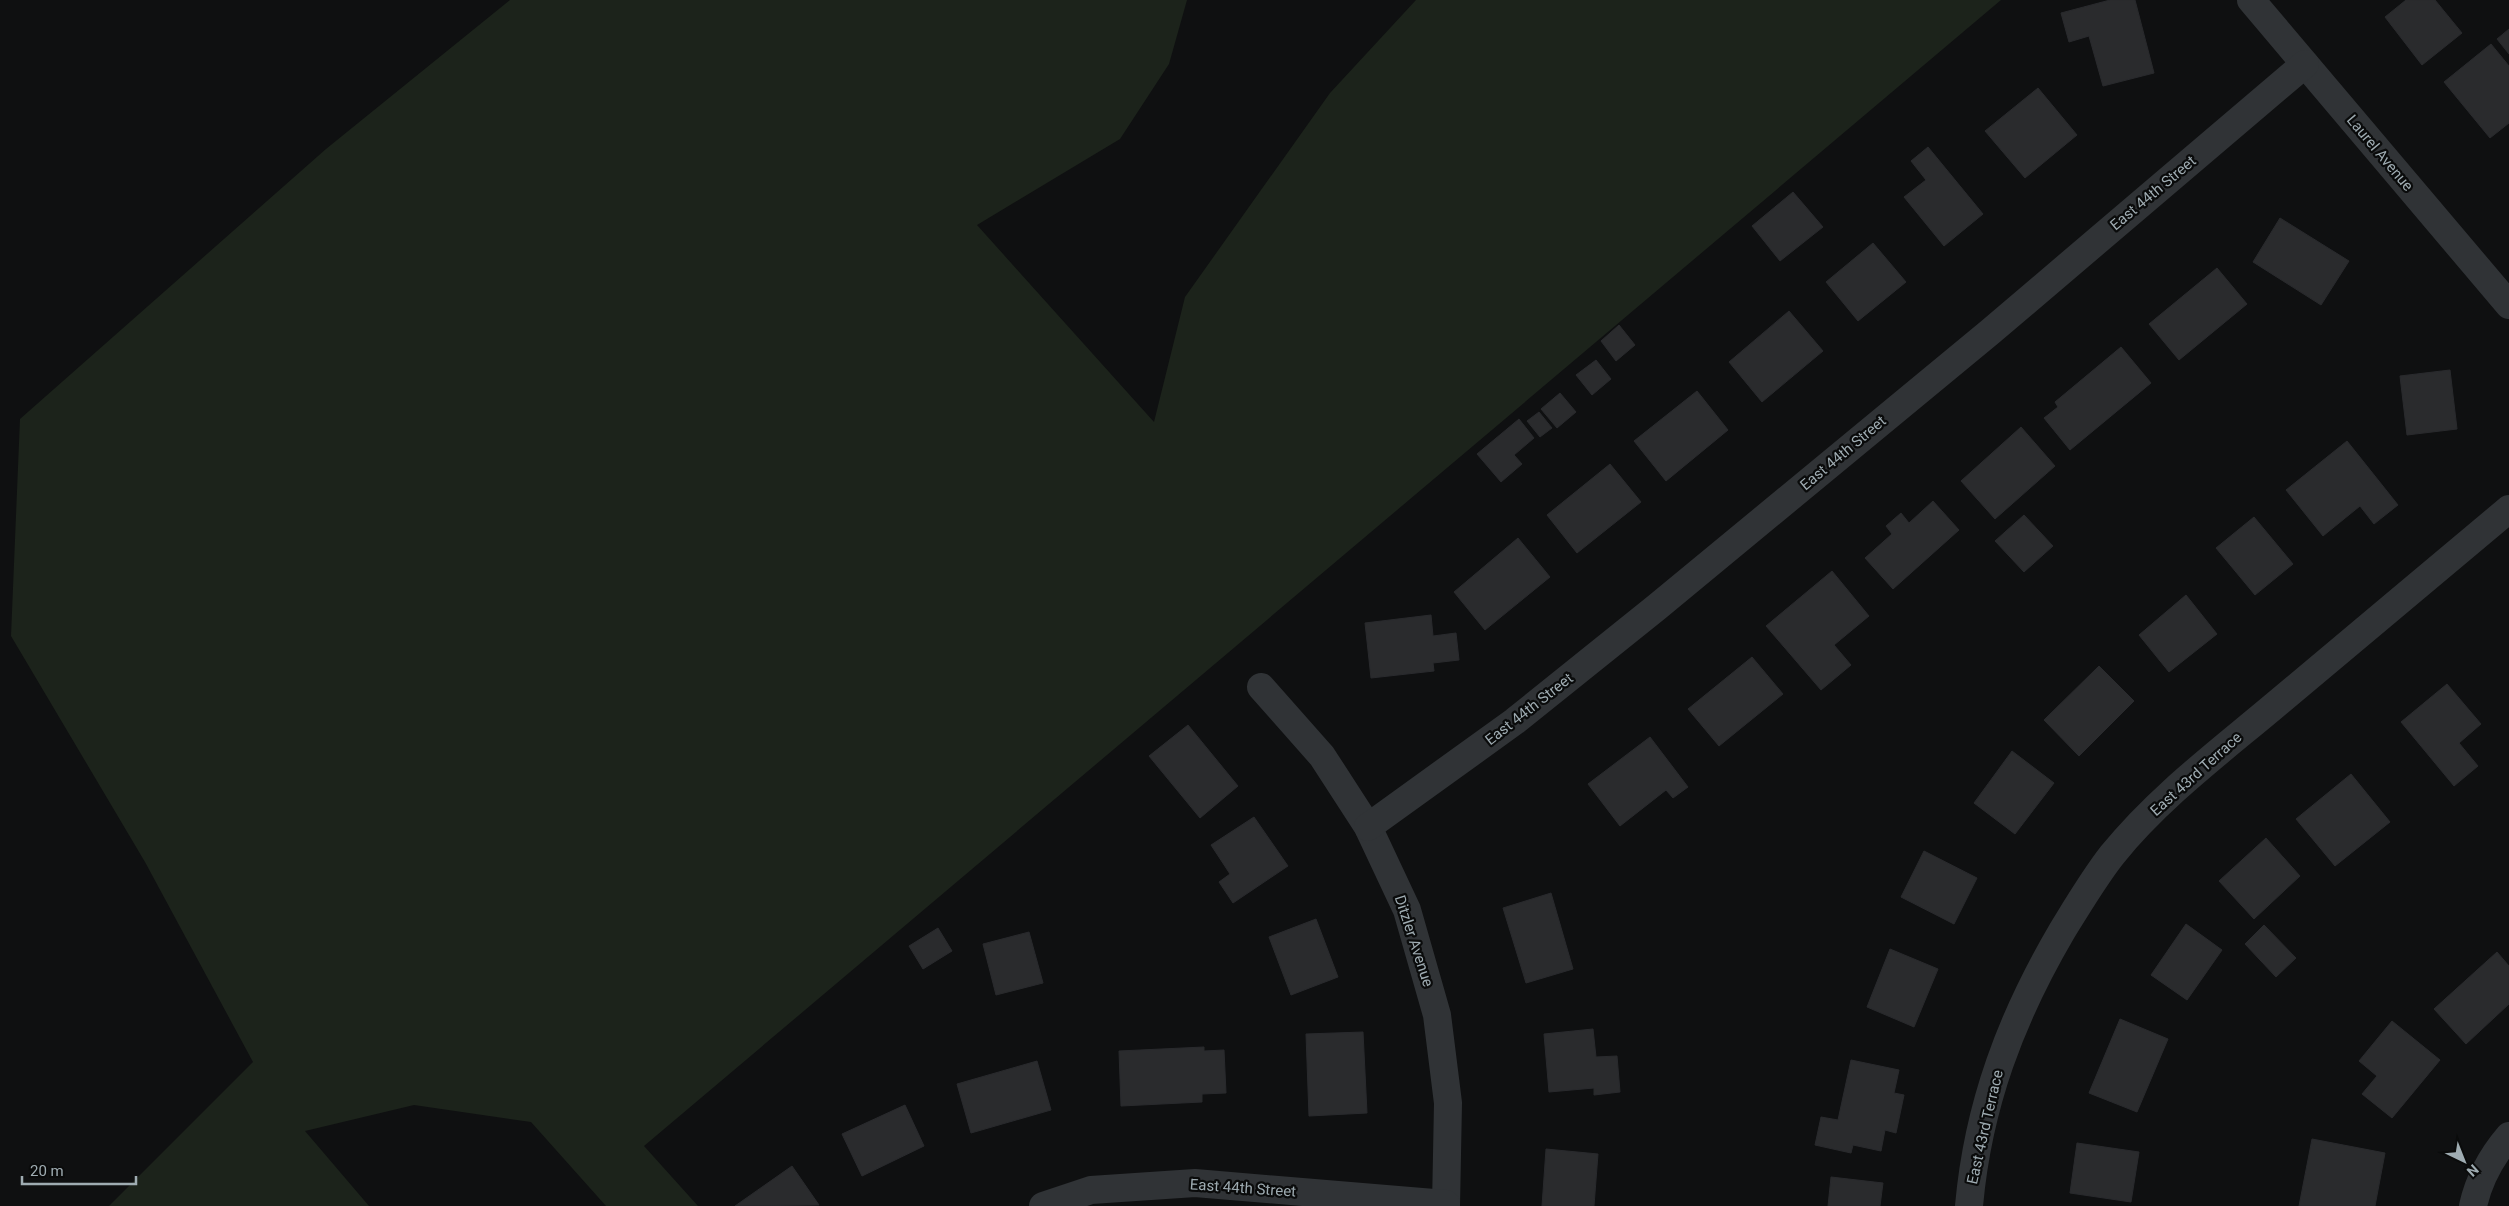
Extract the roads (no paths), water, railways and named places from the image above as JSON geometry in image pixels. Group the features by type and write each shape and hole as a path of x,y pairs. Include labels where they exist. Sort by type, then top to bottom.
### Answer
{"street":[{"name":"Laurel Avenue","path":"2251,0 2509,305"},
{"name":"East 44th Street","path":"1368,827 1516,721 1642,619 1990,332 2305,64"},
{"name":"East 43rd Terrace","path":"1969,1206 1972,1177 1993,1081 2014,1022 2038,972 2112,855 2173,790 2509,509"},
{"name":"Ditzler Avenue","path":"1261,687 1322,756 1368,827 1407,910 1437,1015 1448,1103 1446,1205"},
{"path":"2472,1206 2478,1185 2489,1162 2509,1136"},
{"name":"East 44th Street","path":"1043,1206 1091,1190 1195,1183 1446,1205"}]}
